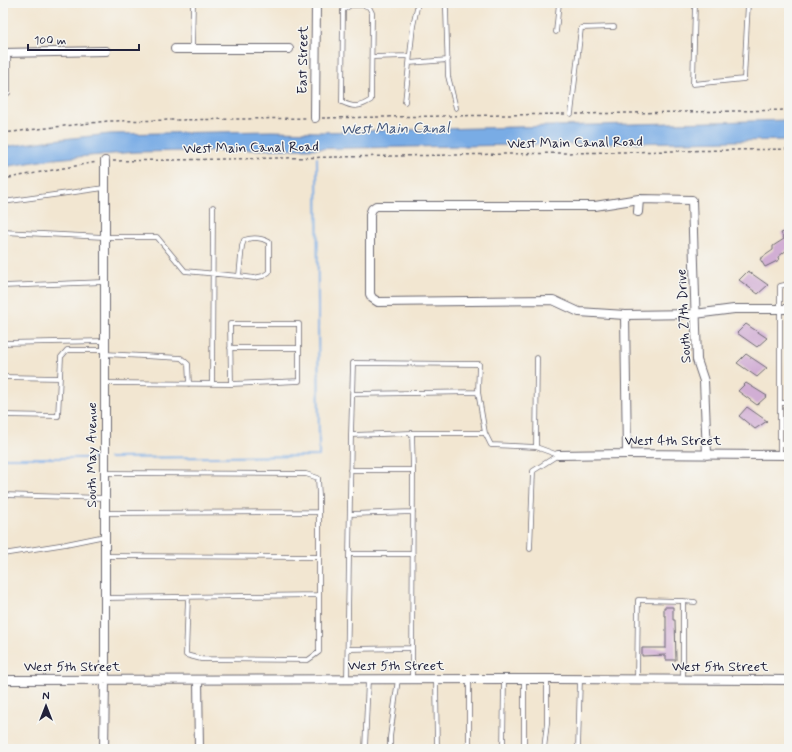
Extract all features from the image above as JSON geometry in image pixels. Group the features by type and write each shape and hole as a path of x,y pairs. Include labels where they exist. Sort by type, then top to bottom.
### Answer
{"street":[{"name":"East Street","path":"315,118 316,3"},
{"path":"175,49 289,49"},
{"path":"5,53 106,51"},
{"name":"South May Avenue","path":"104,161 104,749"},
{"path":"638,212 639,199 595,206 376,206 372,209 370,214 370,294 372,298 378,302 553,300 579,312 625,315 695,314 734,309 789,309"},
{"name":"South 27th Drive","path":"639,199 692,200 697,360 704,381 707,455"},
{"path":"625,315 627,454"},
{"name":"West 4th Street","path":"558,455 789,455"},
{"name":"West 5th Street","path":"3,680 789,680"},
{"path":"198,680 199,749"}],"lane":[{"path":"192,49 193,3"},
{"path":"405,102 413,26 418,3"},
{"path":"445,3 448,76 456,108"},
{"path":"556,32 559,3"},
{"path":"695,3 693,84 744,79 748,3"},
{"path":"351,5 363,5 369,7 372,13 372,57 371,100 362,106 349,106 342,102 343,10 351,5"},
{"path":"571,114 581,28 614,27"},
{"path":"5,53 8,93"},
{"path":"372,57 410,56"},
{"path":"409,63 448,60"},
{"path":"3,202 104,188"},
{"path":"212,384 213,207"},
{"path":"3,232 104,237 157,237 185,270 254,278 263,276 269,272 269,242 253,237 244,240 242,246 240,276"},
{"path":"3,286 104,282"},
{"path":"780,455 780,286 789,284"},
{"path":"104,383 231,384 299,380 298,324 230,324 231,384"},
{"path":"3,343 104,348 181,358 188,364 189,384"},
{"path":"3,415 58,416 60,357 67,350 104,348"},
{"path":"230,348 299,348"},
{"path":"536,447 537,358"},
{"path":"347,680 353,363 479,364 478,392 485,433 491,445 536,447 558,455"},
{"path":"3,377 60,378"},
{"path":"352,394 478,392"},
{"path":"780,403 789,403"},
{"path":"412,433 412,679"},
{"path":"351,435 485,433"},
{"path":"530,549 533,471 558,455"},
{"path":"350,470 413,470"},
{"path":"105,473 306,474 318,478 319,652 308,660 201,659 186,655 188,597"},
{"path":"3,495 105,498"},
{"path":"105,513 319,512"},
{"path":"350,514 413,512"},
{"path":"3,554 105,536"},
{"path":"349,554 413,554"},
{"path":"105,556 319,558"},
{"path":"105,598 319,595"},
{"path":"637,680 638,600 695,602"},
{"path":"683,602 683,680"},
{"path":"348,649 412,648"},
{"path":"436,679 437,749"},
{"path":"469,679 470,749"},
{"path":"503,749 504,679"},
{"path":"524,679 524,749"},
{"path":"544,749 546,723 546,679"},
{"path":"578,749 580,679"},
{"path":"365,749 368,680"},
{"path":"390,749 390,737 398,680"}],"path":[{"name":"West Main Canal Road","path":"3,133 108,121 789,110"},
{"name":"West Main Canal Road","path":"3,179 104,161 789,149"}],"water":[{"path":"789,120 789,140 136,152 53,159 3,167 3,147 110,134 271,131 322,132"}],"building":[{"path":"789,230 789,251 788,249 778,257 779,260 765,267 760,259 773,250 773,246 784,239 781,233"},
{"path":"748,271 768,285 758,294 739,280"},
{"path":"746,324 767,338 757,347 737,333"},
{"path":"746,354 767,368 757,377 737,363"},
{"path":"746,383 767,396 757,405 738,391"},
{"path":"747,407 767,421 755,429 739,416"},
{"path":"664,607 673,607 673,620 675,620 676,660 666,660 666,655 642,656 642,648 666,648 666,616 664,616"}],"waterway":[{"path":"109,458 319,456 317,158"},
{"path":"3,458 99,458"}],"water label":[{"name":"West Main Canal","path":"395,129"}]}
